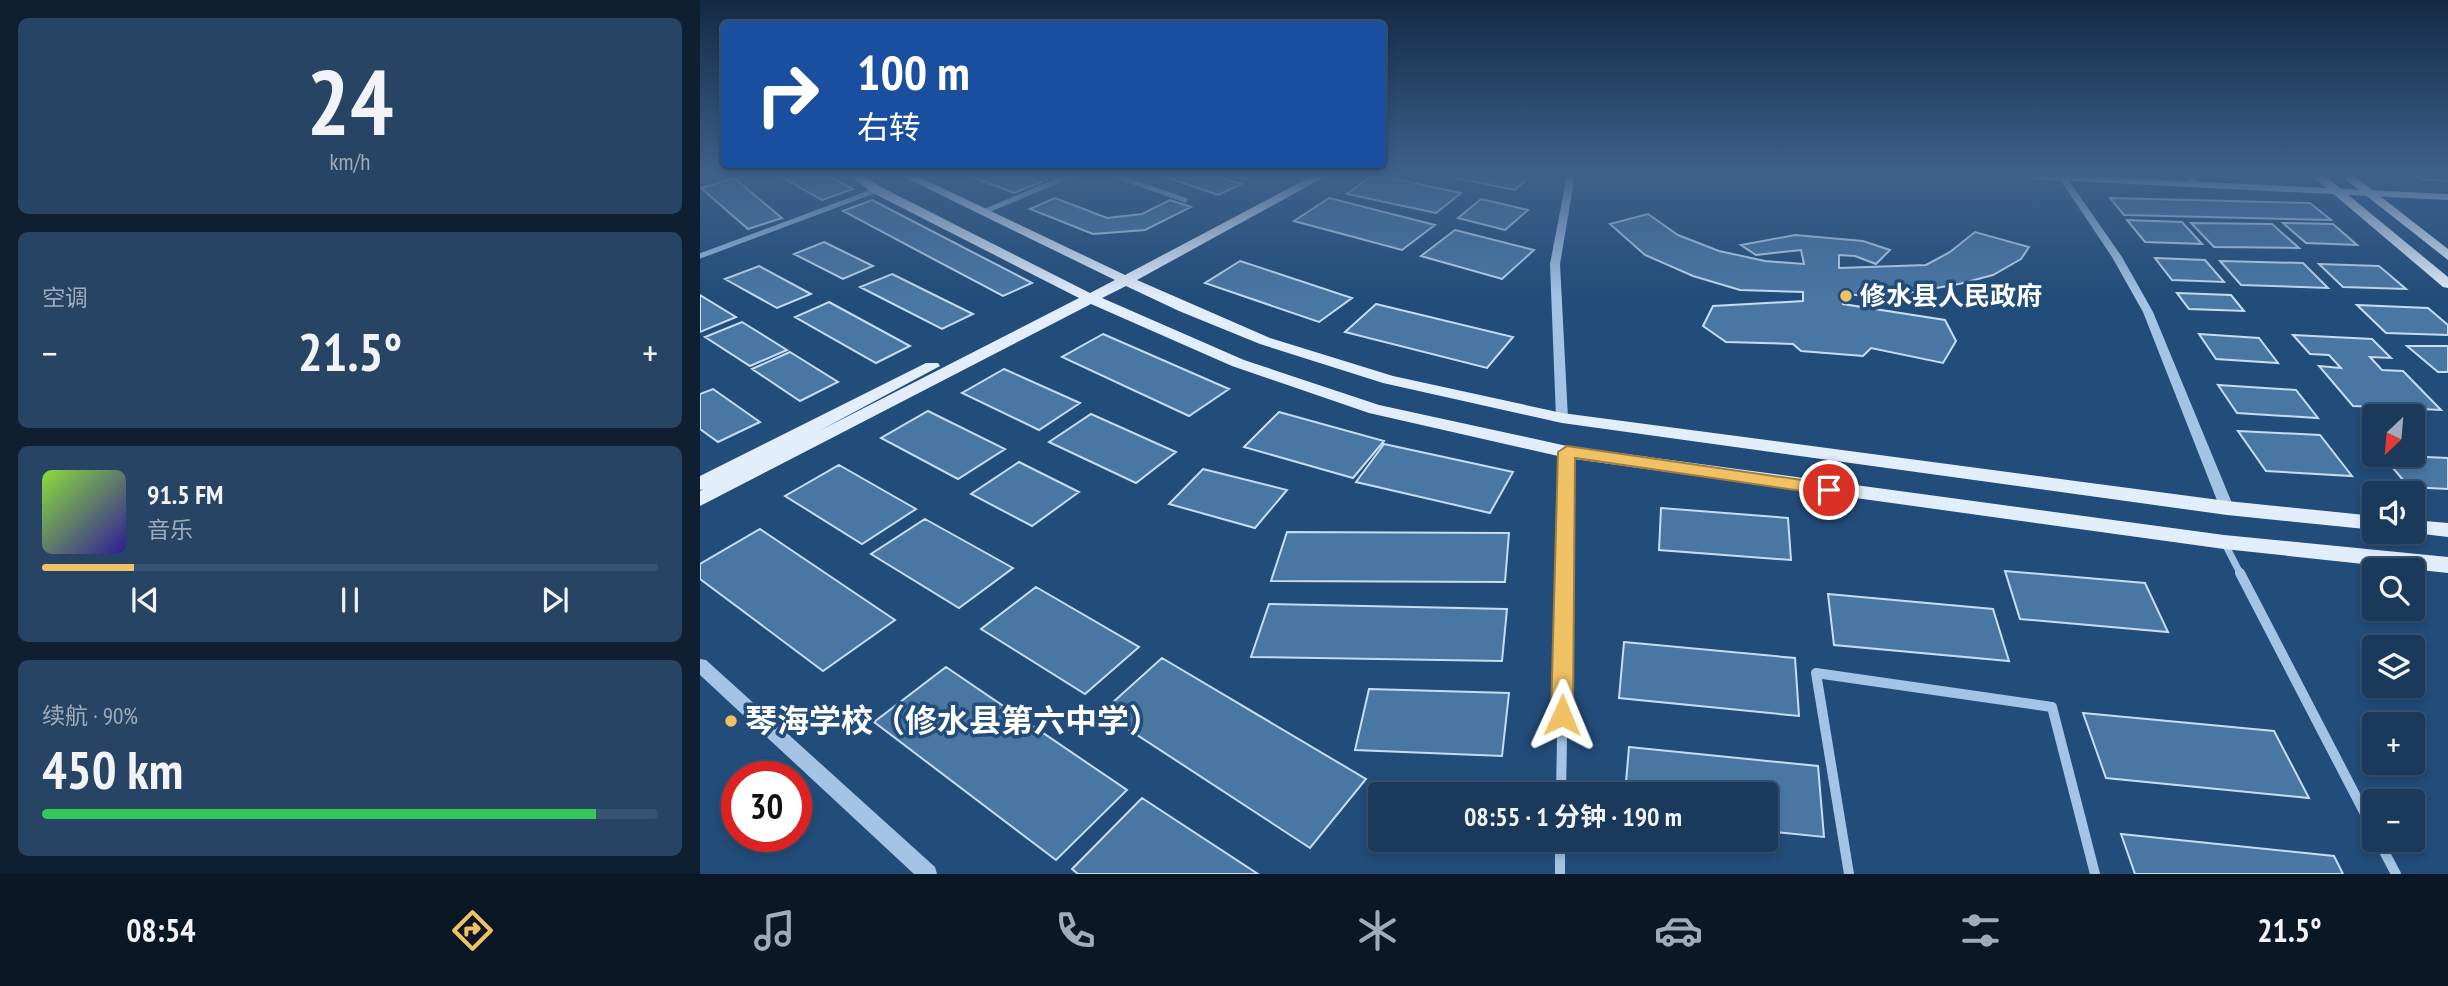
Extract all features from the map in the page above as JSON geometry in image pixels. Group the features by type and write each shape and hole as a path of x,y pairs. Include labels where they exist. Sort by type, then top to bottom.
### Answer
{"main road":[{"path":"927,216 1082,295 1238,363 1375,409 1567,452 1882,497 2224,541 2448,565"},
{"path":"991,216 1184,309 1265,341 1388,380 1562,418 2227,508 2362,522"},
{"path":"1119,277 1229,216"},
{"path":"700,484 1241,216"},
{"path":"2366,216 2448,284"},
{"path":"2397,216 2448,256"},
{"path":"700,499 1082,295"},
{"path":"2425,528 2448,530"}],"street":[{"path":"700,256 808,216"},
{"path":"1562,418 1555,264 1564,216"},
{"path":"2089,216 2117,257 2148,312 2227,508"},
{"path":"1561,782 1567,452"},
{"path":"2224,541 2362,808"},
{"path":"700,665 928,874"},
{"path":"1849,874 1816,673 2052,707 2095,874"},
{"path":"1560,852 1560,874"},
{"path":"2384,852 2396,874"}],"building":[{"path":"733,216 782,218 748,229"},
{"path":"852,216 902,216 1032,283 1003,296"},
{"path":"1047,216 1107,218 1173,216 1145,230 1093,234"},
{"path":"1302,216 1399,216 1435,225 1402,250 1294,221"},
{"path":"1461,216 1521,216 1505,230 1458,218"},
{"path":"1651,216 1678,235 1719,251 1765,261 1804,264 1801,250 1756,255 1741,245 1795,235 1863,241 1890,250 1876,264 1855,256 1839,255 1839,268 1926,265 1950,252 1975,232 2029,247 2021,259 1993,275 1959,284 1885,297 1841,294 1843,304 1945,320 1956,341 1943,363 1871,348 1863,356 1801,351 1793,344 1726,342 1703,326 1713,306 1803,301 1803,292 1740,290 1693,276 1645,255 1610,224"},
{"path":"2157,216 2326,216 2331,220"},
{"path":"2127,220 2182,222 2202,244 2145,242"},
{"path":"2191,223 2272,224 2299,248 2214,247"},
{"path":"2283,223 2333,224 2357,245 2306,243"},
{"path":"1455,230 1534,250 1502,279 1421,256"},
{"path":"824,242 873,266 843,279 794,254"},
{"path":"2155,258 2205,260 2224,282 2172,280"},
{"path":"1240,261 1352,298 1319,322 1205,283"},
{"path":"2220,261 2303,263 2328,288 2241,285"},
{"path":"2319,264 2379,266 2406,289 2343,287"},
{"path":"759,266 811,294 777,308 725,279"},
{"path":"892,274 973,314 942,329 860,287"},
{"path":"2177,293 2231,295 2244,311 2189,309"},
{"path":"700,295 736,317 700,332"},
{"path":"829,302 910,346 876,363 795,317"},
{"path":"1376,304 1513,337 1487,368 1345,332"},
{"path":"2357,305 2428,308 2448,325 2448,335 2386,333"},
{"path":"742,322 787,350 750,366 705,337"},
{"path":"1103,334 1229,389 1189,416 1062,357"},
{"path":"2199,334 2259,338 2278,363 2216,359"},
{"path":"2293,335 2372,339 2391,358 2370,357 2382,370 2403,371 2441,410 2426,409 2426,404 2353,406 2319,366 2341,368 2329,355 2310,354"},
{"path":"2407,346 2448,346 2448,372 2438,372"},
{"path":"790,352 838,382 800,401 752,369"},
{"path":"1004,369 1080,403 1039,430 962,393"},
{"path":"2218,385 2296,390 2318,418 2237,413"},
{"path":"713,389 760,422 718,442 700,429 700,394"},
{"path":"928,411 1005,449 958,479 881,438"},
{"path":"1279,412 1384,441 1353,478 1244,447"},
{"path":"1091,414 1176,452 1136,483 1049,442"},
{"path":"2238,431 2320,435 2352,476 2266,471"},
{"path":"1384,444 1513,472 1490,513 1356,482"},
{"path":"2426,457 2448,458 2448,489 2425,488 2425,481 2404,481 2392,467 2426,467"},
{"path":"1019,462 1079,492 1032,526 971,494"},
{"path":"839,465 916,509 862,544 785,496"},
{"path":"1203,469 1287,490 1255,528 1169,504"},
{"path":"1661,508 1788,518 1791,560 1659,550"},
{"path":"925,519 1013,568 959,608 871,554"},
{"path":"760,529 895,620 823,671 700,579 700,564"},
{"path":"1287,532 1509,533 1505,582 1271,581"},
{"path":"2005,571 2145,583 2168,632 2020,619"},
{"path":"1036,587 1139,647 1085,694 981,629"},
{"path":"1828,594 1993,609 2009,661 1834,645"},
{"path":"1269,604 1507,609 1502,661 1251,657"},
{"path":"1624,642 1795,658 1799,716 1619,698"},
{"path":"1162,658 1366,779 1310,848 1102,712"},
{"path":"946,667 1127,790 1056,860 874,722"},
{"path":"1369,689 1509,693 1502,756 1355,750"},
{"path":"2083,713 2274,731 2309,798 2106,778"},
{"path":"1629,747 1818,766 1824,837 1778,832 1778,782 1626,782"},
{"path":"1142,798 1258,874 1078,874 1072,869"},
{"path":"2121,834 2334,856 2343,874 2135,874"}],"place":[{"name":"修水县人民政府","path":"1846,296"},
{"name":"琴海学校（修水县第六中学）","path":"731,721"}],"route":[{"path":"1562,715 1567,452 1829,490"}]}
